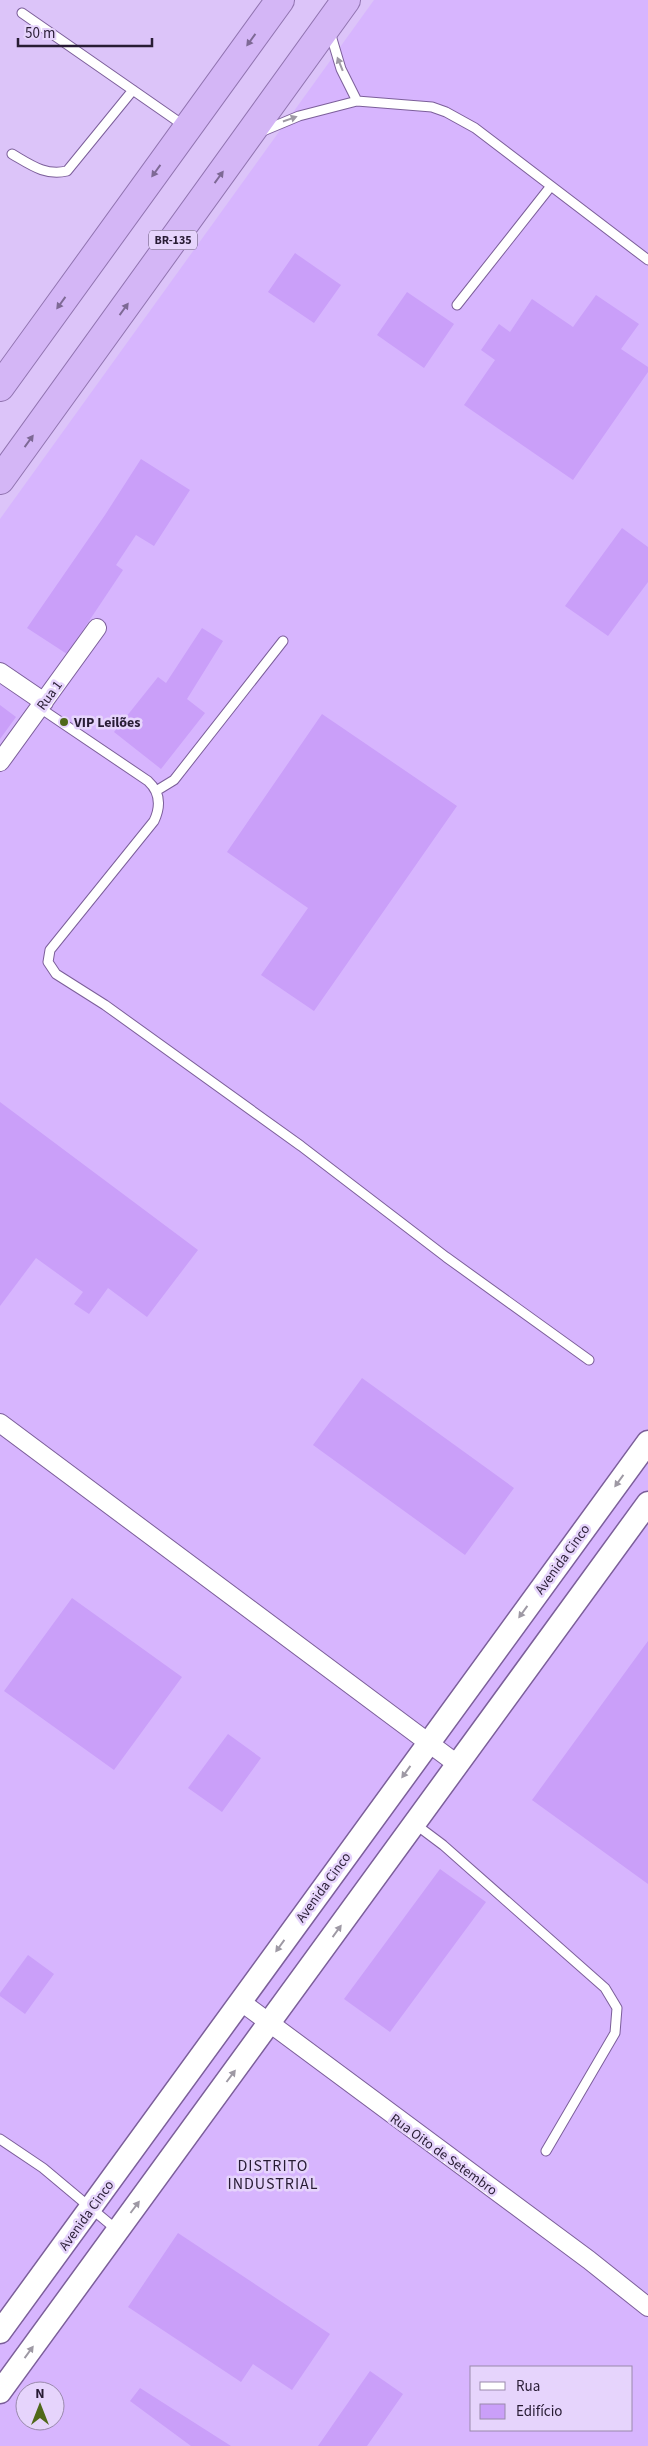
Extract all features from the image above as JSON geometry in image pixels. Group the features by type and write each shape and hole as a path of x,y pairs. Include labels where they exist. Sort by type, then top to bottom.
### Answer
{"highway":[{"path":"0,387 280,0"},
{"name":"BR-135","path":"0,480 346,0"}],"street":[{"name":"Rua 1","path":"0,762 98,628"},
{"path":"0,672 42,705"},
{"path":"0,1423 458,1764"},
{"name":"Avenida Cinco","path":"0,2332 648,1442"},
{"path":"0,2392 117,2230 270,2025 648,1503"},
{"name":"Rua Oito de Setembro","path":"240,2001 589,2260 648,2307"}],"lane":[{"path":"22,13 187,128"},
{"path":"328,26 336,55 357,101"},
{"path":"12,154 43,172 58,173 67,171 133,90"},
{"path":"246,139 299,116 357,101 432,106 475,128 648,260"},
{"path":"457,305 551,186"},
{"path":"156,791 174,780 283,641"},
{"path":"42,705 148,781 156,791 159,808 154,821 50,950 48,956 51,968 56,974 106,1005 301,1146 446,1257 589,1360"},
{"path":"415,1824 443,1845 605,1988 617,2008 615,2033 546,2151"},
{"path":"0,2139 43,2168 117,2230"}],"shaded area":[{"path":"374,0 648,0 648,2446 0,2446 0,519"}],"building":[{"path":"295,253 341,285 314,323 268,292"},
{"path":"407,292 454,324 424,368 377,335"},
{"path":"596,295 639,324 621,349 648,367 648,372 573,480 464,405 495,360 481,350 499,324 510,332 532,299 573,327"},
{"path":"141,459 190,490 154,546 136,535 116,565 123,570 67,654 27,628"},
{"path":"622,528 648,547 648,582 608,636 565,606"},
{"path":"202,628 223,641 187,699 205,713 161,769 114,732 158,677 166,683"},
{"path":"0,705 16,717 0,739"},
{"path":"322,714 457,806 314,1011 261,975 308,908 227,852"},
{"path":"0,1102 198,1250 147,1317 108,1288 89,1314 74,1304 83,1292 36,1258 0,1306"},
{"path":"362,1378 514,1488 465,1555 313,1445"},
{"path":"72,1598 182,1677 114,1770 4,1691"},
{"path":"648,1641 648,1884 532,1800"},
{"path":"228,1734 261,1758 222,1812 188,1788"},
{"path":"440,1869 486,1902 390,2032 344,1999"},
{"path":"28,1955 54,1974 25,2014 0,1996 0,1993"},
{"path":"178,2233 330,2334 292,2390 253,2364 241,2382 128,2307"},
{"path":"370,2371 403,2394 367,2446 318,2446"},
{"path":"140,2388 231,2446 191,2446 130,2401"}],"place":[{"name":"VIP Leilões","path":"64,722"}],"district":[{"name":"DISTRITO INDUSTRIAL","path":"273,2174"}]}
